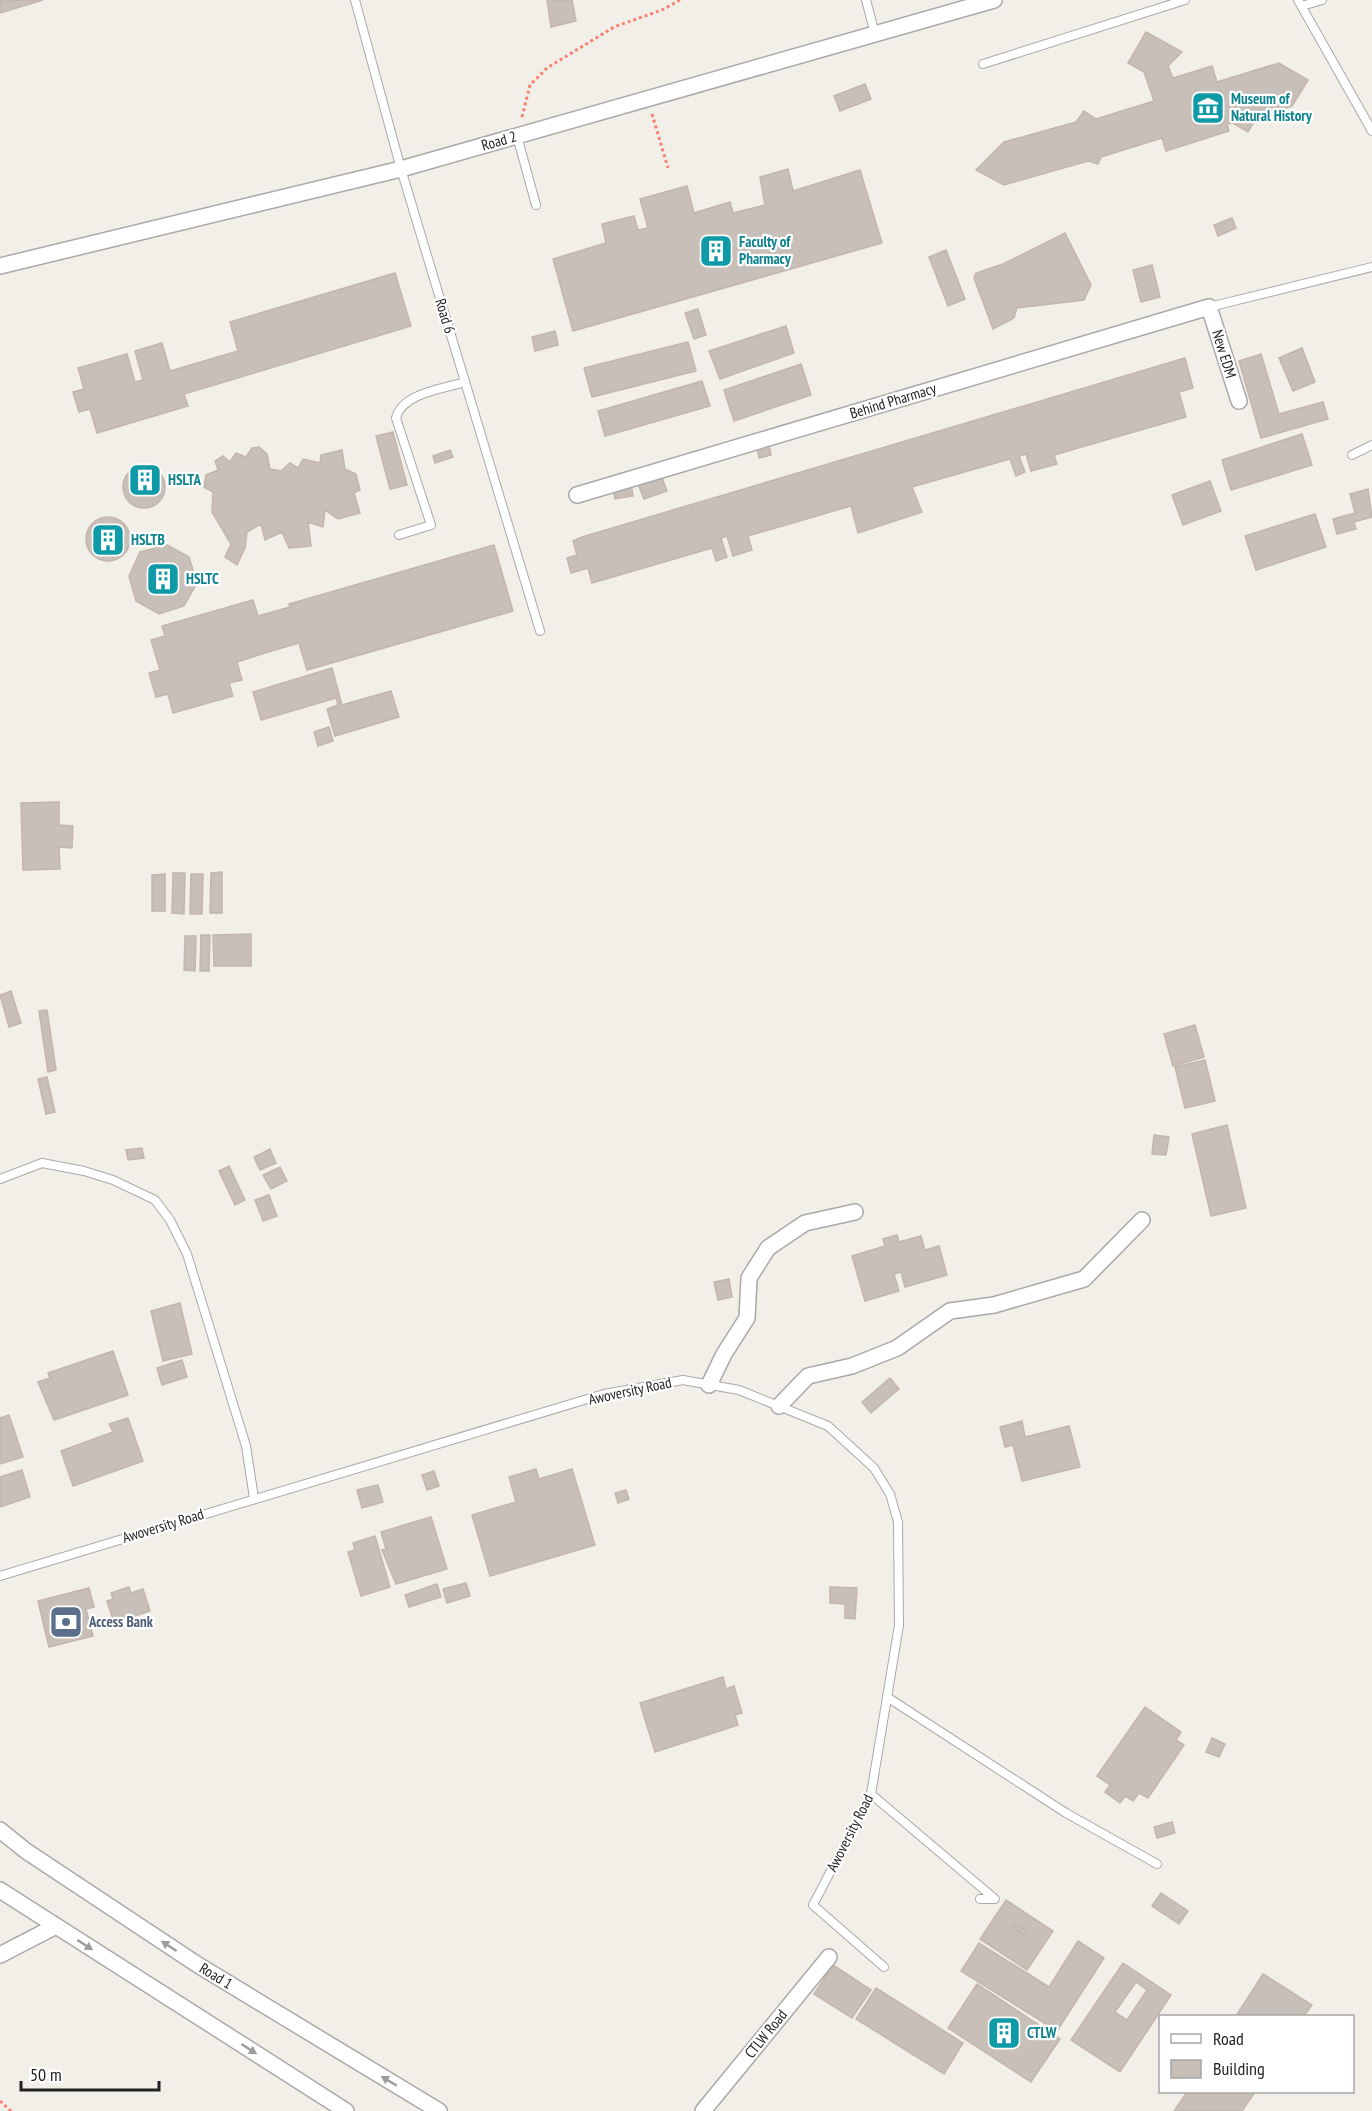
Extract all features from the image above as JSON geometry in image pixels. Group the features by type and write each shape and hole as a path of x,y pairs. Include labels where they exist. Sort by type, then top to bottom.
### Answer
{"street":[{"name":"Road 2","path":"0,266 401,169 994,0"},
{"name":"New EDM","path":"1209,306 1239,401"},
{"name":"Behind Pharmacy","path":"577,495 1209,306"},
{"path":"709,1385 724,1354 747,1318 749,1278 768,1248 805,1223 855,1212"},
{"path":"779,1406 808,1376 852,1366 897,1348 950,1311 994,1305 1084,1279 1142,1220"},
{"name":"Road 1","path":"0,1830 26,1851 198,1965 439,2111"},
{"path":"0,1890 346,2111"},
{"path":"0,1955 56,1926"},
{"name":"CTLW Road","path":"703,2111 829,1957"}],"lane":[{"name":"Road 6","path":"355,0 401,169 540,631"},
{"path":"866,0 875,34"},
{"path":"983,64 1185,0"},
{"path":"1322,0 1300,3 1372,131"},
{"path":"517,136 536,205"},
{"path":"1209,306 1372,267"},
{"path":"399,535 431,525 396,418 399,408 406,401 465,382"},
{"path":"1352,455 1372,446"},
{"path":"0,1179 42,1163 84,1171 113,1180 155,1200 170,1220 187,1254 246,1446 254,1498"},
{"name":"Awoversity Road","path":"0,1576 604,1394 683,1380 739,1390 828,1426 874,1468 890,1494 898,1522 899,1625 871,1794 813,1905 884,1967"},
{"path":"887,1697 1066,1813 1158,1864"},
{"path":"871,1794 995,1899 980,1899"}],"path":[{"path":"517,136 530,85 547,68 614,27 662,10 680,0"},
{"path":"647,98 668,168"},
{"path":"0,2101 11,2111"}],"building":[{"path":"0,0 43,0 0,13"},
{"path":"547,0 572,0 576,21 551,27"},
{"name":"Museum of Natural History","path":"1146,32 1182,52 1168,66 1173,78 1212,66 1217,82 1279,63 1308,80 1292,106 1257,117 1248,132 1233,123 1227,124 1229,131 1166,151 1162,138 1101,157 1098,164 1088,161 1004,185 976,170 1004,142 1076,122 1084,111 1096,119 1154,101 1144,72 1128,63"},
{"path":"865,84 871,99 840,111 834,96"},
{"name":"Faculty of Pharmacy","path":"788,169 793,191 860,170 882,243 573,331 553,259 606,243 602,224 634,216 638,230 648,228 640,199 687,186 694,213 730,202 733,213 765,205 760,177"},
{"path":"1232,218 1236,228 1218,236 1214,225"},
{"path":"1065,233 1091,285 1084,300 1017,308 1014,318 993,329 974,278 976,273 1003,264"},
{"path":"946,250 965,299 948,306 929,257"},
{"path":"1152,265 1160,297 1141,302 1133,270"},
{"path":"395,273 411,326 184,394 188,406 97,433 90,409 79,412 73,392 84,389 78,368 127,354 135,382 143,380 135,351 162,343 170,371 238,351 230,322"},
{"path":"698,309 706,335 694,339 685,313"},
{"path":"786,326 794,353 720,379 709,351"},
{"path":"555,331 558,345 535,351 532,337"},
{"path":"688,342 696,371 592,397 584,368"},
{"path":"1302,348 1315,382 1293,391 1279,358"},
{"path":"1261,354 1279,414 1323,402 1328,419 1261,438 1239,361"},
{"path":"1185,358 1193,388 1179,392 1186,417 1054,455 1057,464 1031,471 1026,454 1019,456 1025,472 1016,476 1010,459 912,487 922,512 858,533 851,506 748,536 752,550 733,556 727,536 721,538 727,557 716,561 712,548 592,583 588,568 571,573 567,558 577,555 573,541 582,537"},
{"path":"801,364 811,395 734,421 724,390"},
{"path":"702,381 710,406 605,436 598,411"},
{"path":"393,432 407,485 390,489 376,436"},
{"path":"1302,434 1312,465 1231,490 1222,460"},
{"path":"769,445 771,455 759,458 757,448"},
{"path":"259,447 267,454 270,469 281,471 290,463 298,468 303,459 320,463 321,455 342,450 345,469 356,474 360,490 354,493 360,513 338,519 325,510 323,527 308,522 311,546 289,548 282,532 265,540 261,524 247,532 245,548 237,565 225,557 231,544 212,512 213,492 204,487 206,475 218,470 215,461 223,456 230,462 236,453 246,457 252,448"},
{"path":"450,450 453,457 435,463 433,456"},
{"name":"HSLTA","path":"144,466 159,472 165,487 159,502 144,508 129,502 123,487 129,472"},
{"path":"661,475 667,491 644,499 638,484"},
{"path":"1210,481 1221,511 1183,525 1172,495"},
{"path":"631,483 633,496 615,499 612,486"},
{"path":"1368,489 1372,517 1354,522 1356,529 1337,534 1333,519 1355,513 1350,494"},
{"path":"1315,514 1326,547 1256,570 1245,536"},
{"name":"HSLTB","path":"108,517 124,523 130,539 124,555 108,561 92,555 86,539 92,523"},
{"name":"HSLTC","path":"167,545 189,557 197,583 184,606 159,614 136,601 129,576 140,552"},
{"path":"494,545 513,611 307,670 299,643 268,652 237,662 242,680 229,683 233,696 173,713 168,694 156,697 149,673 160,670 151,640 165,636 162,626 253,600 258,616 290,607 289,604"},
{"path":"332,668 342,705 391,691 399,717 335,736 327,709 338,705 336,698 261,720 253,692"},
{"path":"329,727 333,741 318,746 314,732"},
{"path":"59,802 59,825 73,826 72,848 59,847 60,869 23,870 21,803"},
{"path":"222,872 222,913 210,913 211,873"},
{"path":"173,873 185,873 184,914 172,913"},
{"path":"165,874 165,911 152,911 152,875"},
{"path":"191,874 203,874 202,914 190,914"},
{"path":"251,934 251,966 214,966 213,935"},
{"path":"201,935 210,935 209,971 200,971"},
{"path":"185,936 196,936 195,971 184,970"},
{"path":"11,991 21,1023 9,1027 0,995"},
{"path":"47,1010 56,1070 48,1072 39,1011"},
{"path":"1195,1025 1204,1057 1173,1066 1164,1034"},
{"path":"1205,1060 1215,1101 1185,1108 1175,1067"},
{"path":"47,1077 55,1112 46,1114 38,1079"},
{"path":"1227,1125 1246,1208 1211,1216 1192,1134"},
{"path":"1154,1135 1169,1137 1166,1155 1152,1154"},
{"path":"142,1148 144,1158 128,1160 126,1150"},
{"path":"270,1149 276,1163 260,1170 254,1157"},
{"path":"229,1166 245,1200 235,1205 219,1171"},
{"path":"280,1167 287,1181 271,1189 263,1175"},
{"path":"269,1195 277,1216 263,1221 255,1200"},
{"path":"897,1235 899,1242 921,1236 925,1250 939,1246 947,1275 905,1287 901,1272 894,1274 899,1291 865,1301 852,1256 885,1246 883,1239"},
{"path":"729,1279 732,1297 718,1300 714,1282"},
{"path":"180,1303 192,1354 163,1361 151,1311"},
{"path":"113,1351 128,1395 54,1420 38,1382 50,1378 48,1373"},
{"path":"182,1360 187,1377 162,1385 157,1368"},
{"path":"890,1378 899,1389 871,1413 862,1402"},
{"path":"9,1415 23,1457 0,1464 0,1418"},
{"path":"128,1418 143,1461 73,1486 61,1451 113,1432 109,1424"},
{"path":"1022,1421 1025,1437 1069,1426 1080,1467 1022,1481 1013,1445 1005,1447 1000,1427"},
{"path":"536,1469 539,1479 572,1469 595,1545 490,1576 472,1515 516,1502 509,1477"},
{"path":"22,1470 30,1497 0,1507 0,1477"},
{"path":"434,1471 439,1486 427,1490 422,1475"},
{"path":"378,1485 383,1502 362,1508 357,1490"},
{"path":"626,1490 629,1499 618,1503 615,1493"},
{"path":"431,1517 447,1569 396,1584 382,1550 386,1549 381,1532"},
{"path":"375,1536 390,1587 361,1596 348,1552 355,1550 353,1543"},
{"path":"466,1583 470,1596 447,1603 443,1589"},
{"path":"437,1584 441,1597 409,1607 405,1595"},
{"path":"129,1587 131,1593 143,1589 150,1611 114,1623 107,1601 113,1599 111,1593"},
{"path":"830,1587 857,1588 855,1619 845,1618 845,1604 830,1603"},
{"name":"Access Bank","path":"89,1588 94,1607 86,1609 93,1636 49,1647 38,1601"},
{"path":"723,1677 726,1689 734,1686 742,1713 735,1715 738,1725 655,1752 640,1703"},
{"path":"1145,1707 1181,1732 1176,1740 1184,1745 1148,1798 1139,1793 1133,1801 1125,1796 1120,1803 1105,1792 1110,1785 1097,1776"},
{"path":"1212,1738 1225,1744 1219,1757 1206,1752"},
{"path":"1172,1822 1175,1833 1157,1838 1154,1827"},
{"path":"1161,1893 1188,1911 1179,1924 1152,1906"},
{"path":"1006,1900 1053,1931 1027,1970 980,1939","holes":["1015,1924 1027,1931 1024,1935 1013,1927"]},
{"path":"1015,1924 1027,1931 1024,1935 1013,1927"},
{"path":"1078,1941 1104,1958 1057,2031 961,1971 979,1943 1049,1987"},
{"path":"1123,1963 1171,1995 1120,2072 1071,2040","holes":["1136,1982 1147,1990 1127,2020 1115,2012"]},
{"path":"833,1965 871,1990 852,2018 814,1994"},
{"path":"1263,1974 1312,2005 1305,2015 1237,2015"},
{"name":"CTLW","path":"977,1984 1060,2039 1031,2082 948,2028"},
{"path":"876,1988 963,2043 944,2074 856,2019"},
{"path":"1186,2093 1254,2093 1242,2111 1174,2111"}],"place":[{"name":"Museum of Natural History","path":"1208,108"},
{"name":"Faculty of Pharmacy","path":"716,251"},
{"name":"HSLTA","path":"145,480"},
{"name":"HSLTB","path":"108,540"},
{"name":"HSLTC","path":"163,579"},
{"name":"Access Bank","path":"66,1622"},
{"name":"CTLW","path":"1004,2033"}]}
